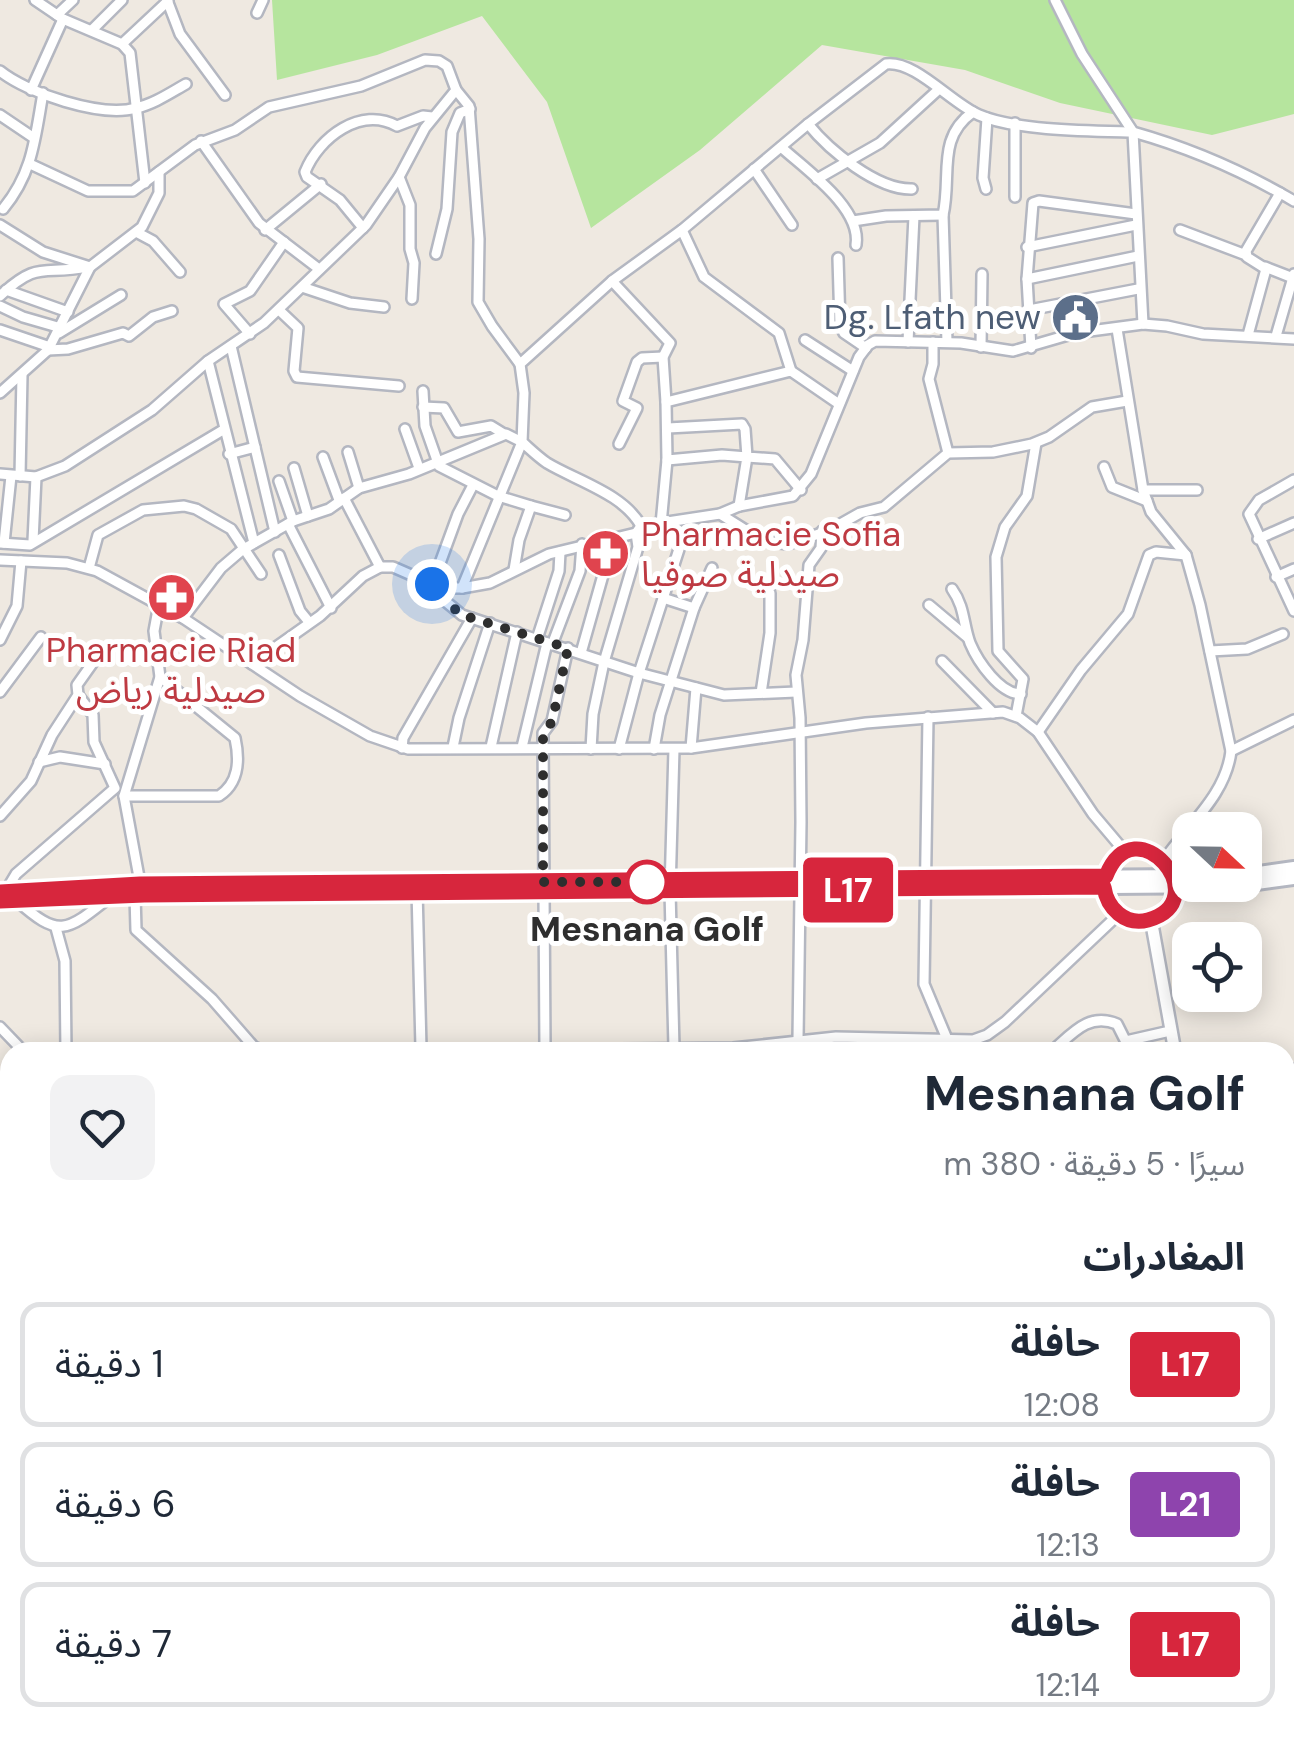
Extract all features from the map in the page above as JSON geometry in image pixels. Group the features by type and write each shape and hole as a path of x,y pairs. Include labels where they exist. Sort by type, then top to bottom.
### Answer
{"main road":[{"path":"1172,877 1164,860 1146,850 1126,853 1113,862 1105,882 1108,902 1118,914 1134,920 1151,919 1168,906 1172,889"},
{"path":"1262,873 1294,868"},
{"path":"1262,882 1294,878"},
{"path":"8,897 140,891 1172,881"},
{"path":"8,897 111,896 140,891"}],"street":[{"path":"35,0 60,17 122,44 130,53 145,184"},
{"path":"31,90 60,17 72,0"},
{"path":"92,30 122,0"},
{"path":"257,13 263,0"},
{"path":"1055,0 1082,54 1133,132 1142,324"},
{"path":"122,44 168,1 180,34 226,94"},
{"path":"30,164 88,191 133,191 201,141 235,130 269,107 361,86 425,60 446,64 456,90 470,109 479,240 478,302 520,364 524,394 522,442 462,588"},
{"path":"520,364 612,280 682,230 886,64 904,64 938,90 987,118 1133,132 1177,144 1294,201"},
{"path":"0,70 31,90 102,109 136,108 186,84"},
{"path":"10,475 36,476 65,466 152,410 208,361 279,310 363,228 399,176 432,117 456,90"},
{"path":"817,179 880,143 938,90"},
{"path":"1,208 19,190 30,164 42,93"},
{"path":"436,254 446,209 452,132 460,113 470,109"},
{"path":"946,342 944,214 948,144 957,126 973,112"},
{"path":"0,115 34,138"},
{"path":"363,228 340,200 307,176 306,168 346,125 375,118 401,126 423,116 432,117"},
{"path":"986,189 983,178 987,118"},
{"path":"1015,197 1016,123"},
{"path":"808,124 849,162 902,189 912,189"},
{"path":"201,141 265,230 319,269"},
{"path":"781,146 817,179 853,221 856,244"},
{"path":"754,169 792,225"},
{"path":"0,393 49,348 90,266 138,233 160,193 159,172"},
{"path":"399,176 410,204 412,298"},
{"path":"265,230 321,184"},
{"path":"1246,255 1280,193"},
{"path":"1031,348 1027,279 1035,201 1136,219"},
{"path":"853,221 944,214"},
{"path":"908,342 914,216"},
{"path":"1028,248 1136,219"},
{"path":"0,226 43,252 90,266"},
{"path":"682,230 708,281 778,333 791,370 839,404"},
{"path":"1180,230 1293,276 1276,336"},
{"path":"138,233 153,242 180,272"},
{"path":"250,334 224,304 250,291 284,242"},
{"path":"1027,279 1138,256"},
{"path":"838,258 840,326 866,348"},
{"path":"3,293 17,281 43,269 90,266"},
{"path":"1248,335 1266,267"},
{"path":"981,347 982,274"},
{"path":"612,280 670,343 662,357 668,460 661,524 680,546 618,749"},
{"path":"302,287 350,303 384,307"},
{"path":"1028,310 1138,289"},
{"path":"3,293 68,312"},
{"path":"0,306 60,330 121,295"},
{"path":"279,310 298,328 296,377 399,386"},
{"path":"0,330 64,350 123,332 128,336 153,317 172,312"},
{"path":"252,664 330,608 363,576 380,567 392,567 436,586 462,588 490,582 582,544 782,499 801,490 853,371 866,348 883,340 946,342 1014,351 1075,333 1142,324 1203,334 1294,339"},
{"path":"1117,328 1145,496 1157,520 1186,555 1230,751 1226,773 1216,794 1164,860"},
{"path":"805,340 853,371"},
{"path":"933,342 929,379 948,454"},
{"path":"232,346 275,532"},
{"path":"620,444 637,408 624,401 637,362 662,357"},
{"path":"208,361 254,543"},
{"path":"666,402 791,370"},
{"path":"22,375 2,543 28,546 223,430"},
{"path":"423,391 436,462 444,471 498,496 564,515"},
{"path":"720,514 771,543 788,544 860,513 884,507 948,454 959,450 993,452 1036,443 1092,407 1127,401"},
{"path":"423,407 444,408 458,432 491,426 522,442 546,462 596,488 628,511 638,530 638,547 592,714 591,748"},
{"path":"668,428 742,424 747,457 739,506"},
{"path":"406,428 419,468"},
{"path":"183,618 221,568 254,543 291,522 322,513 359,488 504,434"},
{"path":"1016,716 1023,675 998,651 996,557 1005,527 1027,496 1036,443"},
{"path":"230,454 256,447"},
{"path":"348,452 359,488"},
{"path":"668,460 722,454 774,460 801,490"},
{"path":"323,457 341,499 380,567"},
{"path":"1104,467 1112,488 1145,496 1197,490"},
{"path":"294,468 308,516"},
{"path":"33,541 36,476"},
{"path":"1294,480 1252,506 1249,520 1294,611"},
{"path":"279,482 291,522 330,608"},
{"path":"474,485 458,514 436,586 445,601 462,615 696,688 724,694 796,692"},
{"path":"89,568 98,536 143,510 184,506 230,529 261,574"},
{"path":"514,570 531,506"},
{"path":"1258,539 1294,523"},
{"path":"798,1039 800,732 796,692 809,565 821,548 822,531"},
{"path":"581,653 605,568 608,539"},
{"path":"545,642 580,571 582,544"},
{"path":"522,747 560,552"},
{"path":"279,555 300,610 310,622"},
{"path":"1038,732 1081,670 1128,614 1149,555 1186,555"},
{"path":"0,560 89,568 183,618 331,714 402,748 654,750 928,717 993,713 1016,716 1038,732 1093,814 1126,853"},
{"path":"0,640 17,606 22,561"},
{"path":"654,750 654,736 694,608 712,568"},
{"path":"1276,577 1294,569"},
{"path":"952,588 965,612 969,638"},
{"path":"761,693 770,633 770,593"},
{"path":"663,598 694,608"},
{"path":"158,604 154,631 160,677 126,792 140,891 136,930 212,998 249,1042"},
{"path":"929,605 969,638 1004,690 1021,694"},
{"path":"402,748 403,738 472,618"},
{"path":"453,747 490,623"},
{"path":"491,747 517,632"},
{"path":"1210,651 1247,649 1283,634"},
{"path":"0,692 41,637"},
{"path":"0,816 26,788 94,661 94,655 68,645"},
{"path":"545,1042 543,733 552,722 568,648"},
{"path":"942,661 993,713"},
{"path":"114,788 126,792 220,796 232,788 237,774 235,738 160,677"},
{"path":"691,748 696,688"},
{"path":"78,696 93,715 94,742 114,788"},
{"path":"928,717 924,984 947,1039"},
{"path":"1230,751 1294,720"},
{"path":"674,748 670,886 674,1042"},
{"path":"38,762 60,757 105,764"},
{"path":"111,896 79,919 56,928 44,925 8,897 16,874 114,788"},
{"path":"416,888 421,1042"},
{"path":"789,1042 972,1040 994,1032 1118,914"},
{"path":"1151,919 1173,1042"},
{"path":"56,928 65,961 66,1042"},
{"path":"1063,1042 1087,1022 1096,1020 1117,1024 1126,1041 1170,1031"}],"green space":[{"path":"272,0 1294,0 1294,114 1212,135 1060,103 965,70 822,45 700,150 591,228 547,102 482,16 377,55 277,80"}],"bus line":[{"name":"L17","path":"0,892 140,884 1106,876 1113,862 1136,850 1146,850 1164,860 1175,886 1168,906 1142,921 1118,914 1108,902 1104,887 144,895 0,901"}],"place":[{"name":"Dg. Lfath new","path":"1076,317"},
{"name":"Pharmacie Sofia صيدلية صوفيا","path":"606,554"},
{"name":"Pharmacie Riad صيدلية رياض","path":"171,598"},
{"name":"Mesnana Golf","path":"647,882"}],"route":[{"path":"432,584 462,615 568,648 552,722 543,733 543,882 647,882"}]}
